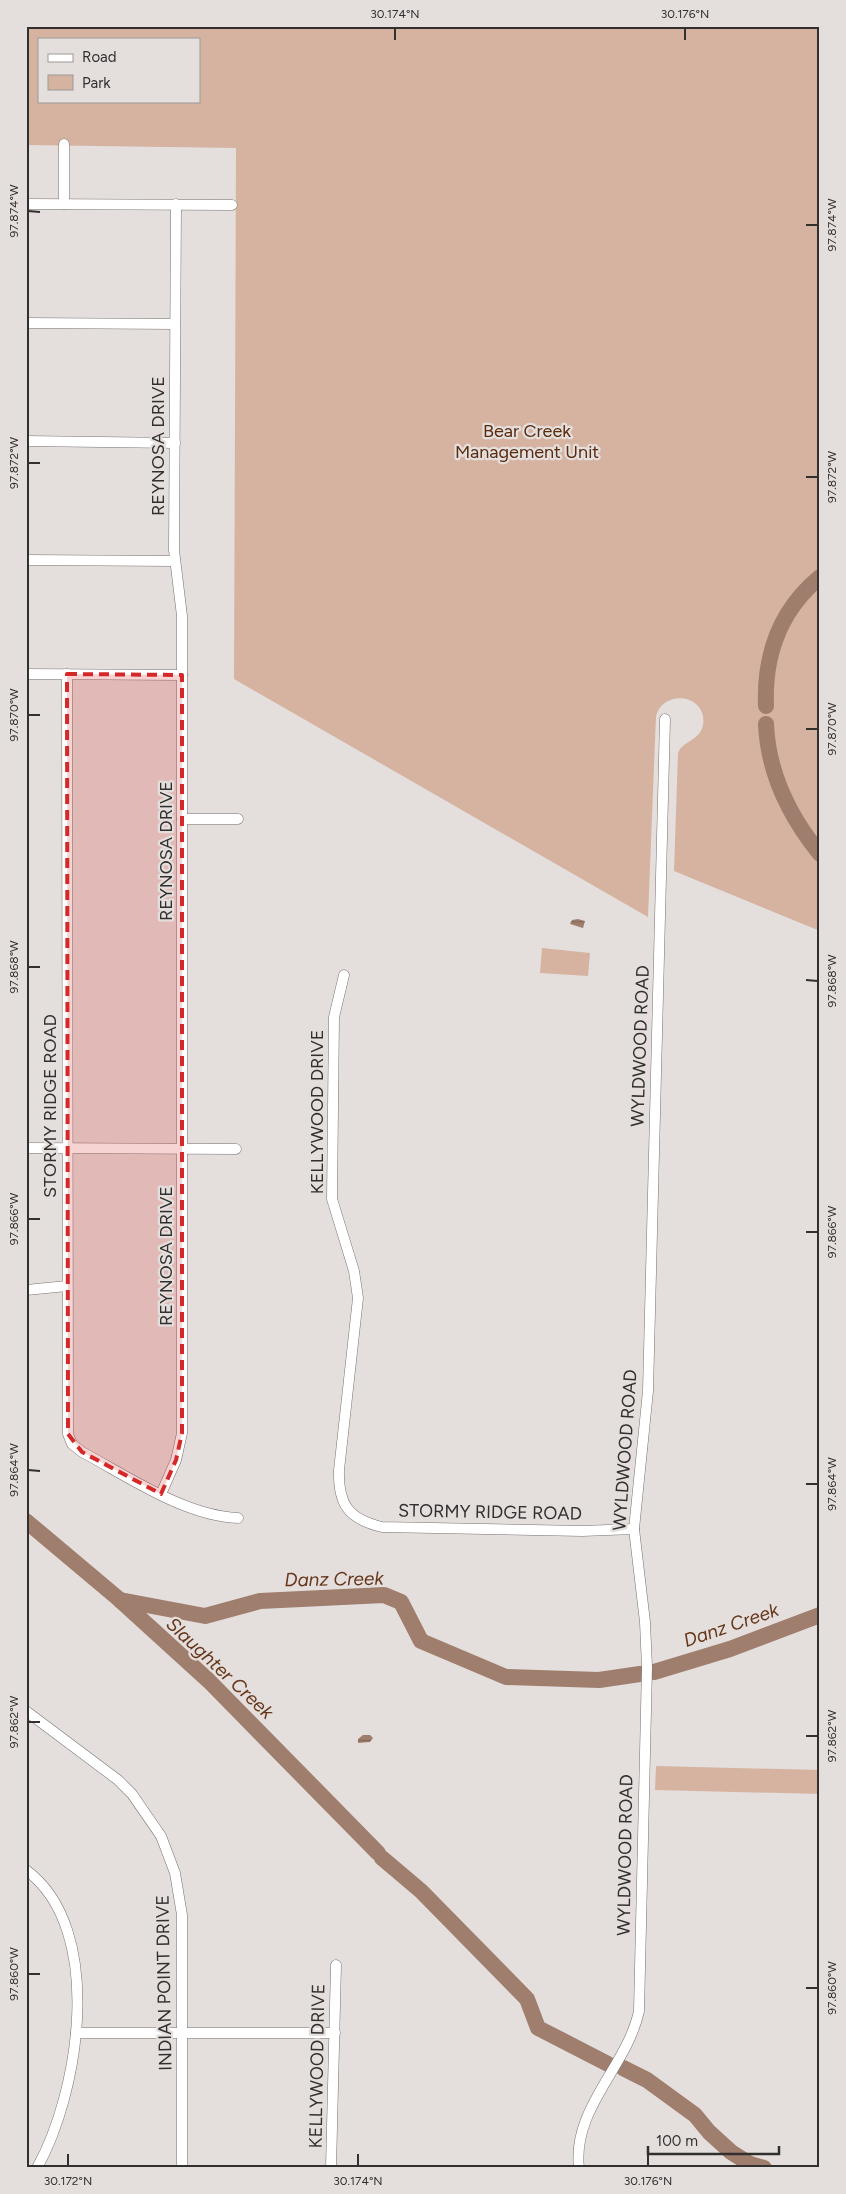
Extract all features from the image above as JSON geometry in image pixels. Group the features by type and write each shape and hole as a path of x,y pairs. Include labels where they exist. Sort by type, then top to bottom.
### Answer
{"street":[{"path":"64,144 64,204"},
{"path":"26,204 232,205"},
{"name":"REYNOSA DRIVE","path":"161,1494 176,1460 182,1433 182,608 175,561 176,204"},
{"path":"26,323 175,324"},
{"path":"26,442 175,442"},
{"path":"26,560 175,561"},
{"path":"26,674 182,675"},
{"name":"STORMY RIDGE ROAD","path":"67,674 67,1426 70,1440 82,1452 199,1512 238,1518"},
{"name":"WYLDWOOD ROAD","path":"579,2168 579,2138 586,2118 631,2038 639,2011 647,1667 645,1622 634,1529 648,1392 665,720"},
{"path":"182,819 238,818"},
{"name":"KELLYWOOD DRIVE","path":"344,975 334,1017 331,1156 334,1211 354,1271 358,1298 339,1470 340,1497 350,1512"},
{"path":"26,1148 236,1149"},
{"path":"26,1290 67,1286"},
{"name":"STORMY RIDGE ROAD","path":"350,1512 369,1524 382,1527 582,1531 634,1529"},
{"name":"INDIAN POINT DRIVE","path":"26,1711 118,1780 144,1809 161,1836 172,1863 180,1892 182,2168"},
{"path":"26,1870 53,1897 67,1927 75,1959 76,2033 72,2064 61,2111 50,2143 37,2168"},
{"name":"KELLYWOOD DRIVE","path":"331,2168 336,1965"},
{"path":"76,2033 335,2033"}],"highlighted area":[{"path":"67,674 182,675 182,1433 176,1460 161,1494 82,1452 68,1434"}],"green space":[{"name":"Bear Creek Management Unit","path":"26,26 820,26 820,931 674,871 678,753 684,745 699,734 703,725 703,715 699,707 692,702 684,699 667,701 656,716 648,917 234,679 236,148 26,145"},
{"path":"542,948 590,953 588,976 540,973"},
{"path":"656,1766 820,1770 820,1794 655,1790"}],"shaded area":[{"path":"572,920 585,921 583,928 570,924"},
{"path":"363,1735 370,1735 373,1738 370,1742 358,1743 358,1739"}],"waterway":[{"name":"Danz Creek","path":"766,706 768,669 777,635 784,619 794,604 820,577"},
{"name":"Danz Creek","path":"766,724 771,760 782,794 799,825 820,854"},
{"name":"Slaughter Creek","path":"26,1521 120,1600 209,1681 378,1853"},
{"name":"Danz Creek","path":"120,1600 205,1616 260,1601 384,1595 401,1602 421,1641 506,1677 599,1680 640,1674"},
{"name":"Danz Creek","path":"654,1672 730,1649 820,1615"},
{"name":"Slaughter Creek","path":"382,1858 421,1891 527,1999 538,2028 608,2064"},
{"name":"Slaughter Creek","path":"623,2068 647,2080 695,2115 709,2132 731,2152 750,2164 764,2168"}]}
